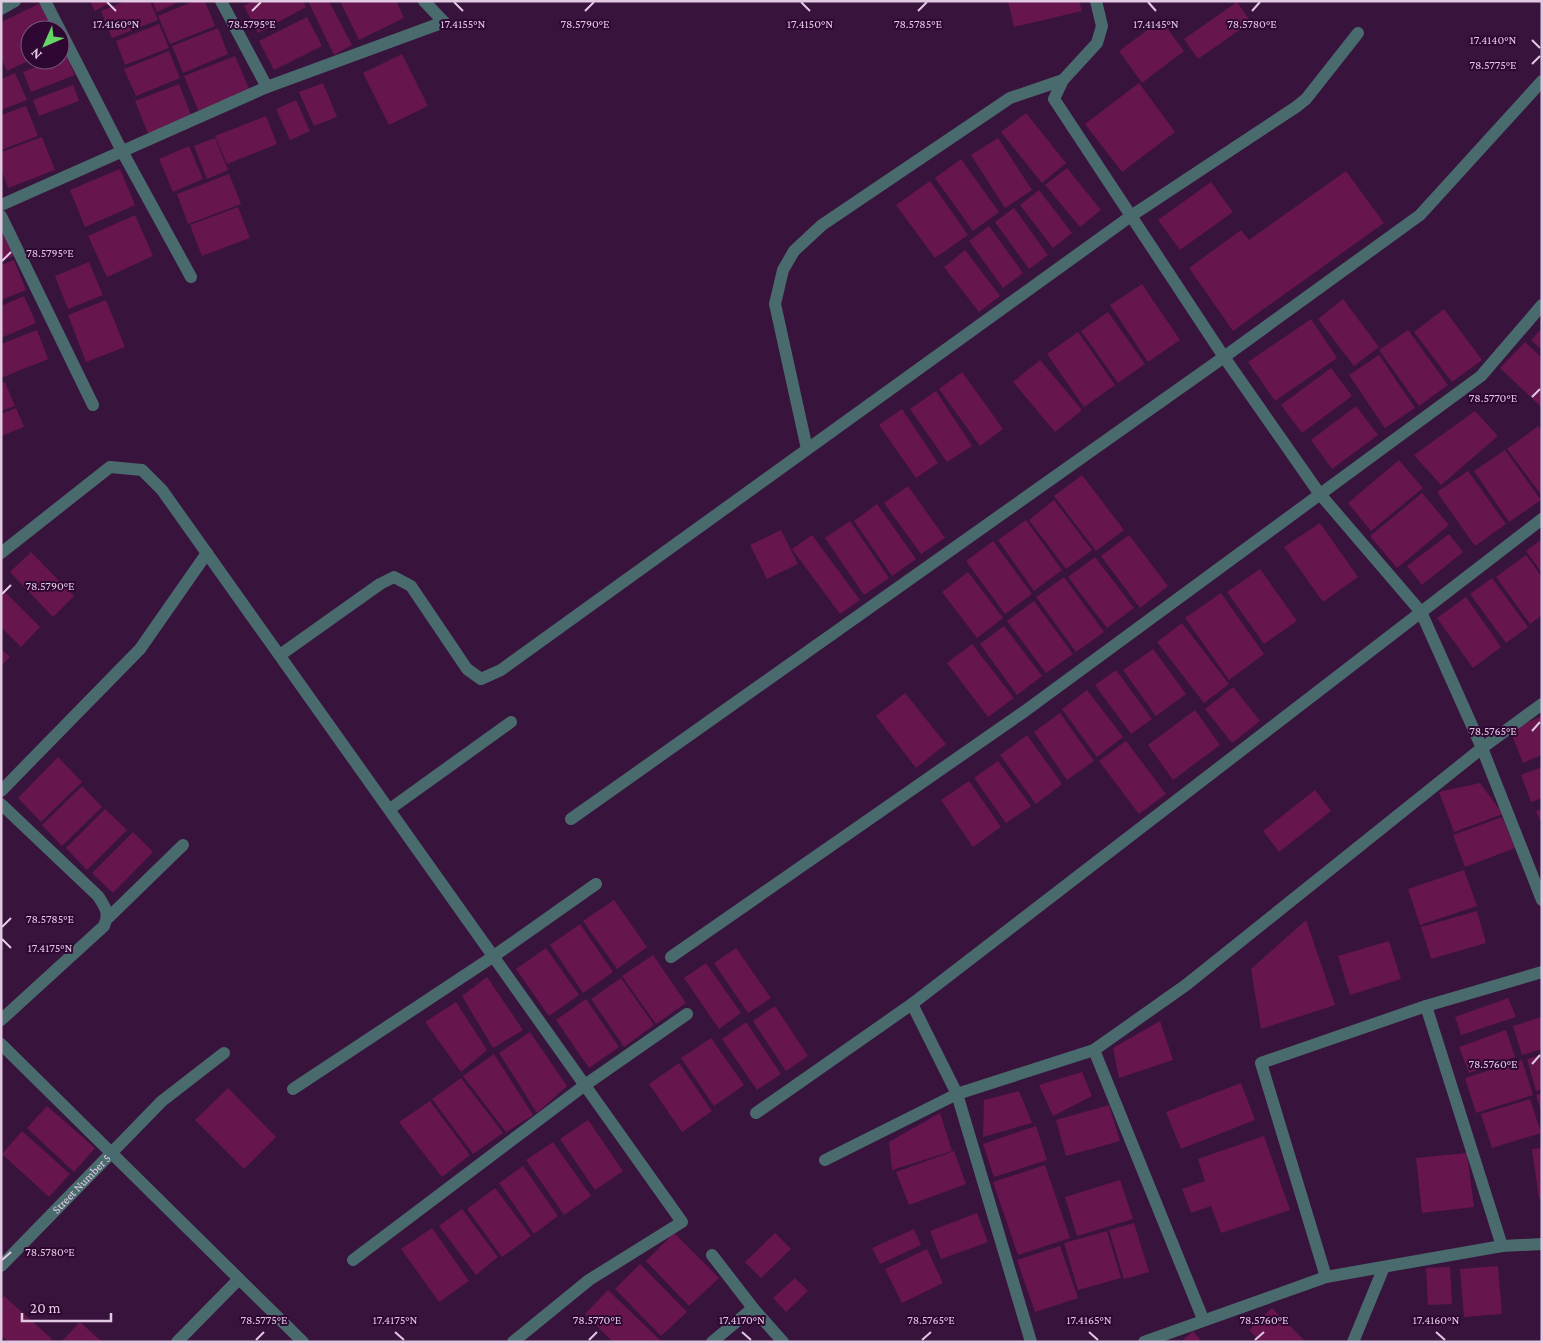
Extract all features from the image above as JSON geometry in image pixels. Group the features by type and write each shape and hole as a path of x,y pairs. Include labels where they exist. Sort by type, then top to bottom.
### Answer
{"street":[{"path":"1,9 15,1"},
{"path":"45,1 123,153 191,277"},
{"path":"221,1 267,86"},
{"path":"1,206 123,153 267,86 444,22 424,1"},
{"path":"1096,1 1102,26 1097,43 1063,80 1054,99 1224,357 1319,493 1422,612 1482,748 1542,900"},
{"path":"280,654 380,584 394,577 411,586 467,669 481,679 501,670 1132,216 1296,107 1306,99 1358,33"},
{"path":"807,449 775,304 783,270 794,252 822,225 1010,98 1063,80"},
{"path":"571,819 1224,357 1420,215 1542,80"},
{"path":"1,216 93,405"},
{"path":"671,957 1025,711 1319,493 1481,376 1542,305"},
{"path":"1,554 110,467 142,470 162,490 280,654 682,1222 589,1280 513,1342"},
{"path":"756,1113 912,1004 1542,519"},
{"path":"1,791 140,649 207,553"},
{"path":"825,1160 956,1094 1094,1050 1186,985 1482,748 1542,704"},
{"path":"390,809 511,722"},
{"path":"1,804 98,896 106,909 108,918"},
{"path":"1,1020 104,926 108,918 183,845"},
{"path":"292,1089 494,956 596,884"},
{"path":"1326,1277 1261,1064 1426,1006 1542,972"},
{"path":"912,1004 956,1094 1031,1342"},
{"path":"1426,1006 1502,1246"},
{"path":"353,1260 585,1085 687,1014"},
{"path":"1,1044 303,1342"},
{"path":"1094,1050 1203,1319"},
{"name":"Street Number 5","path":"1,1266 162,1101 224,1053"},
{"path":"1144,1342 1203,1319 1326,1277 1502,1246 1542,1244"},
{"path":"712,1255 753,1308 783,1342"},
{"path":"1353,1342 1384,1267"},
{"path":"177,1342 239,1279"},
{"path":"712,1342 753,1308"}],"building":[{"path":"90,1 113,1 95,11"},
{"path":"126,1 150,1 158,20 112,38 101,11"},
{"path":"152,1 181,1 157,12"},
{"path":"194,1 205,1 215,26 170,44 158,16"},
{"path":"253,1 303,1 306,7 258,33 244,6"},
{"path":"308,1 329,1 352,45 334,55"},
{"path":"340,1 396,1 404,18 359,40"},
{"path":"1008,1 1079,1 1082,11 1014,27"},
{"path":"43,2 51,20 20,20 20,65 7,71 1,58 1,22"},
{"path":"1237,2 1251,22 1198,59 1184,39"},
{"path":"307,17 322,46 274,70 259,41"},
{"path":"1161,20 1184,51 1142,83 1119,51"},
{"path":"159,24 169,48 125,65 116,41"},
{"path":"218,28 228,54 183,73 172,46"},
{"path":"169,51 180,78 136,96 124,69"},
{"path":"402,54 428,106 389,125 363,73"},
{"path":"235,56 250,91 199,112 184,76"},
{"path":"70,64 75,75 31,92 23,72 28,70 70,70"},
{"path":"15,73 27,100 1,110 1,79"},
{"path":"323,83 337,117 314,126 299,92"},
{"path":"1139,83 1175,132 1122,172 1085,124"},
{"path":"179,84 193,120 149,136 135,101"},
{"path":"73,85 79,101 39,116 33,100"},
{"path":"296,100 310,131 290,140 276,109"},
{"path":"26,106 38,136 1,150 1,115"},
{"path":"1026,113 1066,163 1042,183 1001,132"},
{"path":"266,116 277,144 227,164 215,136"},
{"path":"42,137 55,170 8,188 1,169 1,152"},
{"path":"215,138 228,170 207,179 194,146"},
{"path":"998,138 1032,190 1005,208 971,155"},
{"path":"189,146 203,179 173,192 159,159"},
{"path":"961,159 999,212 973,231 935,178"},
{"path":"1067,168 1101,210 1080,227 1045,185"},
{"path":"120,169 135,205 85,227 70,190"},
{"path":"1346,171 1384,223 1233,331 1189,268 1241,230 1249,240"},
{"path":"229,174 241,204 188,224 177,194"},
{"path":"930,181 968,235 935,258 896,205"},
{"path":"1211,182 1233,212 1180,250 1158,220"},
{"path":"1039,190 1072,233 1053,248 1020,205"},
{"path":"238,207 250,238 202,256 190,225"},
{"path":"1014,208 1048,255 1029,269 995,222"},
{"path":"135,215 153,256 107,277 88,236"},
{"path":"1,226 14,256 1,261"},
{"path":"989,226 1023,273 1003,288 969,241"},
{"path":"965,250 1000,296 979,312 944,267"},
{"path":"14,260 26,290 1,300 1,265"},
{"path":"89,262 103,295 68,309 55,276"},
{"path":"1142,284 1180,340 1148,362 1110,305"},
{"path":"24,296 36,323 1,338 1,306"},
{"path":"1343,299 1379,347 1354,366 1318,319"},
{"path":"106,300 125,347 86,362 68,315"},
{"path":"1444,309 1482,360 1452,382 1414,332"},
{"path":"1108,312 1145,364 1118,383 1081,331"},
{"path":"1311,319 1337,358 1275,401 1248,362"},
{"path":"1542,328 1542,350 1531,340"},
{"path":"37,330 48,359 1,378 1,344"},
{"path":"1408,330 1448,385 1419,406 1379,350"},
{"path":"1078,332 1115,385 1084,407 1047,354"},
{"path":"1525,342 1542,358 1542,408 1500,368"},
{"path":"1379,355 1415,408 1385,428 1349,375"},
{"path":"1040,360 1082,410 1055,432 1013,382"},
{"path":"1331,368 1352,396 1302,433 1281,405"},
{"path":"962,372 1003,429 980,446 939,389"},
{"path":"5,382 15,406 1,411 1,384"},
{"path":"936,391 972,446 947,462 910,409"},
{"path":"1356,406 1378,435 1332,469 1311,440"},
{"path":"16,408 24,427 1,436 1,414"},
{"path":"902,409 938,463 916,478 879,425"},
{"path":"1475,411 1498,436 1441,485 1414,455"},
{"path":"1538,426 1542,431 1542,496 1507,449"},
{"path":"1505,450 1541,500 1509,522 1474,471"},
{"path":"1399,460 1423,488 1371,531 1348,503"},
{"path":"1468,471 1506,524 1475,546 1437,492"},
{"path":"1082,475 1124,530 1096,551 1054,496"},
{"path":"908,486 945,538 921,554 884,503"},
{"path":"1422,493 1449,525 1397,568 1370,536"},
{"path":"1054,500 1092,550 1066,569 1029,520"},
{"path":"877,504 916,559 892,576 854,521"},
{"path":"1026,520 1062,570 1034,591 998,540"},
{"path":"850,521 889,578 864,595 825,538"},
{"path":"1320,523 1358,577 1323,602 1284,547"},
{"path":"781,530 798,564 767,579 750,545"},
{"path":"1449,534 1463,552 1422,585 1407,566"},
{"path":"812,535 860,600 840,614 792,549"},
{"path":"1129,535 1168,586 1140,608 1101,556"},
{"path":"1542,539 1542,573 1526,551"},
{"path":"993,541 1032,594 1005,614 966,561"},
{"path":"31,552 74,596 53,617 10,572"},
{"path":"1526,555 1542,577 1542,615 1530,624 1496,577"},
{"path":"1095,557 1134,608 1107,628 1068,577"},
{"path":"1260,569 1297,621 1264,644 1227,592"},
{"path":"968,572 1003,618 977,638 942,592"},
{"path":"1064,577 1104,632 1076,652 1036,597"},
{"path":"1492,578 1528,627 1506,643 1470,594"},
{"path":"1,588 40,627 21,647 1,627"},
{"path":"1221,593 1264,654 1229,680 1185,618"},
{"path":"1466,597 1501,647 1473,668 1437,618"},
{"path":"1034,601 1073,654 1046,673 1007,621"},
{"path":"1182,623 1229,684 1204,703 1157,642"},
{"path":"1004,626 1042,676 1017,695 980,644"},
{"path":"972,644 1014,698 988,717 947,663"},
{"path":"1,649 10,657 1,666"},
{"path":"1153,649 1186,694 1156,716 1123,670"},
{"path":"1116,670 1152,719 1131,734 1095,685"},
{"path":"1233,687 1260,721 1232,743 1205,709"},
{"path":"1087,690 1123,737 1097,757 1062,709"},
{"path":"905,693 946,744 916,768 876,716"},
{"path":"1195,710 1220,745 1173,780 1148,745"},
{"path":"1060,713 1094,761 1067,780 1034,732"},
{"path":"1542,716 1542,755 1523,763 1510,730"},
{"path":"1027,735 1062,784 1036,804 1000,755"},
{"path":"1126,741 1166,794 1139,814 1099,761"},
{"path":"58,757 82,782 41,822 18,798"},
{"path":"998,761 1031,806 1006,823 974,778"},
{"path":"1542,767 1542,798 1531,802 1521,775"},
{"path":"969,781 1001,827 973,847 941,800"},
{"path":"1480,783 1503,814 1454,832 1439,792"},
{"path":"82,786 102,807 62,846 42,825"},
{"path":"1315,790 1331,811 1279,852 1263,831"},
{"path":"105,809 127,830 87,870 66,848"},
{"path":"1542,809 1542,825 1536,811"},
{"path":"1502,817 1515,848 1465,867 1453,835"},
{"path":"133,832 153,852 113,893 92,873"},
{"path":"1464,870 1477,906 1420,925 1408,889"},
{"path":"614,900 647,947 617,969 583,921"},
{"path":"1477,911 1486,943 1431,959 1421,927"},
{"path":"1306,920 1335,1005 1261,1029 1251,969"},
{"path":"580,924 613,972 583,993 550,945"},
{"path":"1389,941 1401,979 1350,995 1338,956"},
{"path":"546,948 579,995 549,1016 516,969"},
{"path":"736,948 771,998 748,1013 714,963"},
{"path":"653,955 686,1003 656,1024 622,976"},
{"path":"706,963 741,1013 719,1029 684,978"},
{"path":"487,977 523,1030 493,1048 462,996"},
{"path":"621,978 654,1025 624,1047 591,999"},
{"path":"1508,998 1516,1017 1461,1035 1455,1017"},
{"path":"586,999 619,1047 589,1068 556,1020"},
{"path":"456,1002 487,1050 461,1072 425,1022"},
{"path":"775,1006 808,1056 786,1071 753,1021"},
{"path":"1542,1017 1542,1049 1522,1055 1513,1026"},
{"path":"1160,1021 1173,1060 1119,1078 1113,1048"},
{"path":"746,1022 781,1074 757,1090 722,1039"},
{"path":"1506,1030 1515,1057 1469,1073 1459,1047"},
{"path":"530,1032 567,1086 537,1113 499,1053"},
{"path":"711,1038 744,1085 714,1106 681,1058"},
{"path":"494,1054 533,1115 506,1132 463,1076"},
{"path":"1542,1055 1542,1089 1536,1091 1527,1059"},
{"path":"1522,1060 1533,1095 1476,1113 1465,1078"},
{"path":"679,1063 712,1111 682,1132 649,1084"},
{"path":"1082,1072 1092,1096 1053,1116 1039,1085"},
{"path":"461,1078 503,1133 473,1154 432,1099"},
{"path":"1241,1083 1255,1120 1181,1149 1166,1112"},
{"path":"228,1088 276,1137 244,1169 195,1120"},
{"path":"1019,1091 1032,1123 983,1137 984,1100"},
{"path":"1542,1093 1542,1111 1541,1111 1536,1095"},
{"path":"1530,1099 1541,1133 1492,1148 1481,1114"},
{"path":"430,1101 470,1155 442,1177 399,1122"},
{"path":"1109,1105 1120,1141 1066,1156 1056,1120"},
{"path":"47,1106 95,1148 74,1172 27,1128"},
{"path":"940,1113 952,1151 892,1170 889,1142"},
{"path":"588,1120 623,1171 595,1190 560,1139"},
{"path":"1036,1126 1047,1160 994,1177 983,1144"},
{"path":"22,1131 70,1174 49,1197 2,1154"},
{"path":"1264,1136 1290,1210 1221,1233 1211,1206 1191,1213 1182,1189 1205,1181 1198,1159"},
{"path":"553,1142 591,1196 564,1215 526,1160"},
{"path":"1542,1148 1542,1199 1539,1199 1532,1149"},
{"path":"954,1151 966,1184 909,1205 896,1172"},
{"path":"1467,1153 1474,1207 1422,1213 1416,1158"},
{"path":"1045,1165 1070,1238 1018,1255 993,1182"},
{"path":"523,1166 558,1216 534,1234 499,1183"},
{"path":"1120,1180 1133,1219 1077,1236 1065,1197"},
{"path":"495,1188 531,1236 502,1257 467,1209"},
{"path":"462,1209 498,1257 476,1275 439,1226"},
{"path":"977,1213 988,1242 941,1259 930,1231"},
{"path":"1134,1223 1149,1272 1124,1279 1109,1230"},
{"path":"432,1228 469,1281 439,1302 401,1249"},
{"path":"914,1229 921,1245 880,1264 872,1248"},
{"path":"1107,1231 1121,1278 1078,1290 1064,1243"},
{"path":"674,1233 719,1278 689,1306 646,1261"},
{"path":"775,1233 791,1249 761,1278 745,1262"},
{"path":"1060,1246 1078,1298 1035,1312 1017,1260"},
{"path":"927,1249 943,1283 902,1303 885,1269"},
{"path":"640,1264 687,1312 661,1336 615,1289"},
{"path":"1498,1266 1502,1314 1464,1317 1460,1269"},
{"path":"1450,1267 1452,1304 1428,1305 1426,1268"},
{"path":"795,1278 808,1291 786,1312 773,1298"},
{"path":"608,1290 660,1340 659,1342 613,1342 585,1314"},
{"path":"4,1296 52,1339 49,1342 8,1342 1,1335 1,1300"},
{"path":"1272,1308 1306,1342 1261,1342 1249,1330"},
{"path":"80,1322 102,1342 61,1342"},
{"path":"1193,1331 1202,1342 1181,1342"}]}
